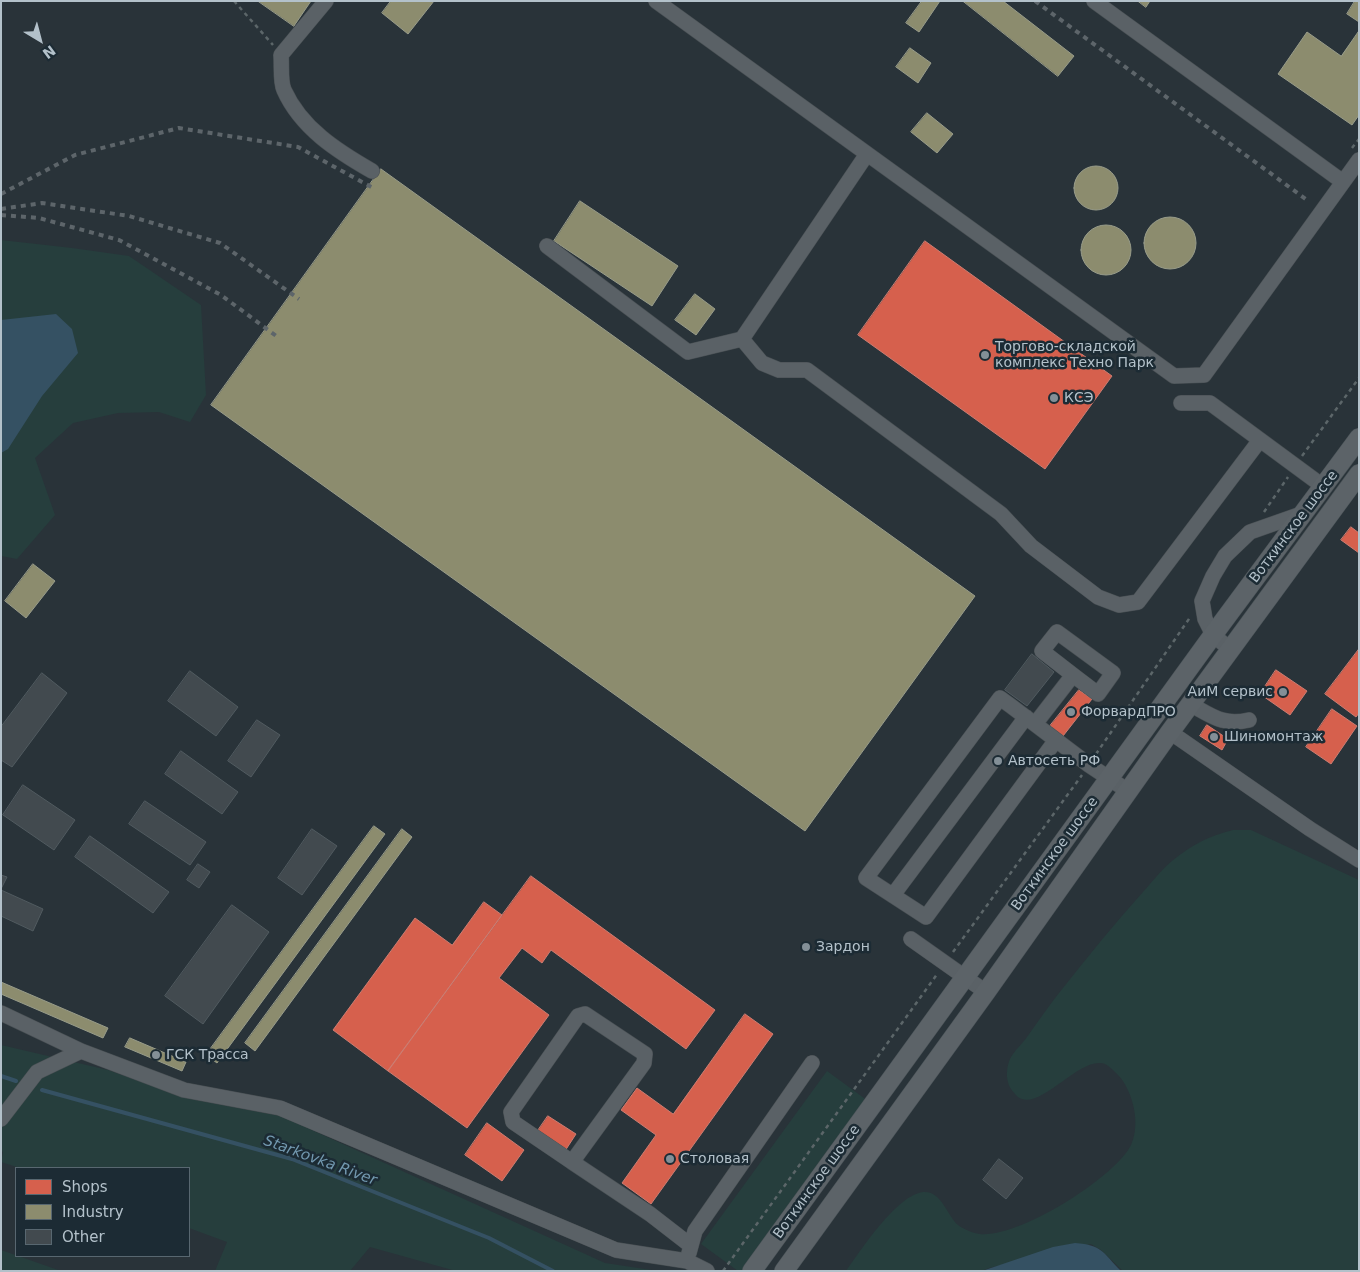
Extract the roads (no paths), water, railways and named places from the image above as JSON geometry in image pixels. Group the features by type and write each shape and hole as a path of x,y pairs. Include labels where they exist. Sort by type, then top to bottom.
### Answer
{"main road":[{"name":"Воткинское шоссе","path":"752,1271 1109,778 1359,438"},
{"name":"Воткинское шоссе","path":"784,1271 986,992 1190,704 1359,474"}],"lane":[{"path":"326,1 281,55 283,89 306,125 346,156 372,171"},
{"path":"656,1 1174,376 1204,375 1359,160"},
{"path":"1094,1 1343,182"},
{"path":"547,246 688,352 742,340 867,154"},
{"path":"742,340 762,363 779,370 808,370 1001,514 1031,546 1083,586 1098,597 1119,605 1138,602 1260,440"},
{"path":"1181,403 1210,404 1324,487"},
{"path":"1230,649 1214,635 1205,619 1202,601 1212,576 1225,556 1250,532 1304,513"},
{"path":"1057,632 1112,674 1098,694 1073,674 1042,652 1057,632"},
{"path":"893,895 1031,721 1073,674"},
{"path":"1056,740 926,917 866,878 1000,698 1031,721 1089,765 1128,791"},
{"path":"1190,704 1218,720 1236,723 1249,720"},
{"path":"1170,732 1310,829 1359,860"},
{"path":"911,939 986,992"},
{"path":"1,1012 81,1051 184,1090 280,1108 616,1250 687,1262 707,1271"},
{"path":"572,1162 644,1062 645,1054 585,1014 578,1016 511,1112 513,1122 572,1162 650,1214 690,1245"},
{"path":"1,1120 37,1072 81,1051"},
{"path":"687,1262 695,1231 812,1063"}],"water":[{"path":"56,314 72,329 78,353 42,396 8,449 1,453 1,320"},
{"path":"1075,1243 1091,1246 1102,1251 1121,1271 982,1271 1053,1247"}],"waterway":[{"name":"Starkovka River","path":"1,1076 16,1081"},
{"name":"Starkovka River","path":"42,1090 292,1159 489,1238 553,1271"}],"railway":[{"path":"1035,1 1307,200"},
{"path":"1,194 75,155 179,128 298,147 375,189"},
{"path":"1,209 42,203 129,216 220,243 299,299"},
{"path":"1,215 39,218 119,240 221,295 279,338"}],"place":[{"name":"Торгово-складской комплекс Техно Парк","path":"985,355"},
{"name":"КСЭ","path":"1054,398"},
{"name":"АиМ сервис","path":"1283,692"},
{"name":"ФорвардПРО","path":"1071,712"},
{"name":"Шиномонтаж","path":"1214,737"},
{"name":"Автосеть РФ","path":"998,761"},
{"name":"Зардон","path":"806,947"},
{"name":"ГСК Трасса","path":"156,1055"},
{"name":"Столовая","path":"670,1159"}]}
